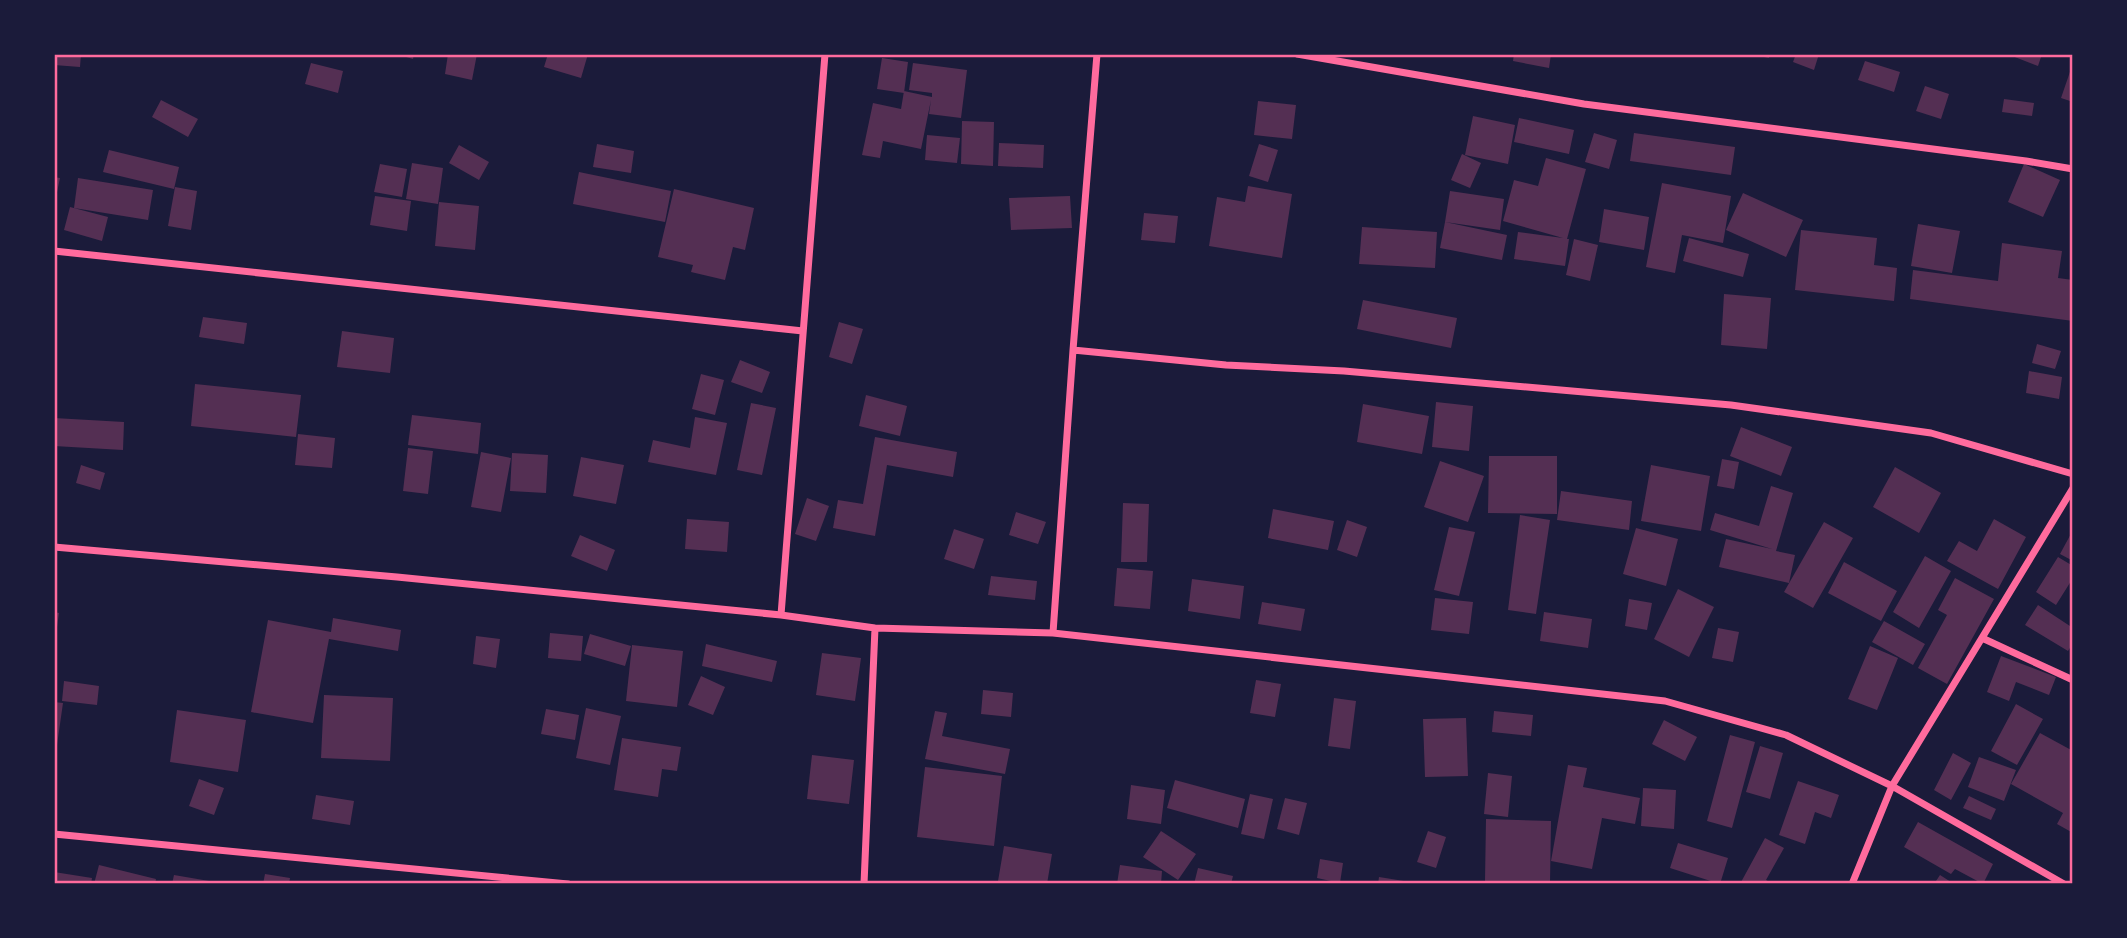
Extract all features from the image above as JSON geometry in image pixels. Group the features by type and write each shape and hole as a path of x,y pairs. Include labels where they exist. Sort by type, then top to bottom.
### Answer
{"street":[{"path":"781,615 825,54"},
{"path":"1053,633 1097,54"},
{"path":"1297,54 1584,104 2026,161 2073,170"},
{"path":"54,251 803,331"},
{"path":"1073,350 1226,365 1344,371 1731,405 1931,432 2073,474"},
{"path":"1852,884 1892,786 2073,488"},
{"path":"54,547 411,578 781,615 876,628 1053,633 1665,701 1786,735 1892,786 2064,884"},
{"path":"864,884 876,628"},
{"path":"1982,638 2073,680"},
{"path":"54,834 568,884"}],"building":[{"path":"54,54 81,54 80,67 54,65"},
{"path":"396,54 414,54 413,59"},
{"path":"448,54 477,54 472,80 445,74"},
{"path":"548,54 588,54 581,78 544,67"},
{"path":"1514,54 1551,54 1549,68 1513,61"},
{"path":"1749,54 1770,54 1769,58"},
{"path":"1796,54 1819,54 1814,70 1793,62"},
{"path":"2007,54 2042,54 2038,66"},
{"path":"882,58 908,62 904,93 877,89"},
{"path":"1865,61 1900,72 1894,92 1858,80"},
{"path":"311,63 343,71 338,93 305,84"},
{"path":"913,63 967,70 961,118 929,114 931,100 921,149 883,141 880,158 862,155 873,103 901,109 904,91 932,97 932,93 909,90"},
{"path":"2073,66 2073,102 2061,98"},
{"path":"1925,86 1949,94 1941,119 1916,111"},
{"path":"2004,99 2034,103 2032,116 2002,112"},
{"path":"161,100 198,119 188,137 152,117"},
{"path":"1258,101 1296,105 1292,139 1254,135"},
{"path":"1473,116 1515,125 1508,164 1465,155"},
{"path":"1519,118 1574,130 1569,154 1514,142"},
{"path":"962,121 994,122 993,166 961,164"},
{"path":"1594,133 1617,140 1609,169 1585,162"},
{"path":"1634,133 1735,147 1731,175 1630,161"},
{"path":"927,135 960,138 957,163 925,160"},
{"path":"999,143 1044,145 1043,168 998,166"},
{"path":"597,144 634,151 631,173 593,167"},
{"path":"1259,144 1278,150 1268,182 1249,176"},
{"path":"459,145 489,162 479,180 449,163"},
{"path":"109,150 179,167 174,189 103,172"},
{"path":"1462,154 1481,163 1470,188 1451,180"},
{"path":"1546,158 1586,169 1567,239 1565,266 1514,259 1518,232 1563,238 1503,221 1514,180 1538,186"},
{"path":"412,163 443,168 438,204 406,199"},
{"path":"380,164 407,169 402,197 374,192"},
{"path":"2024,164 2060,180 2043,217 2008,202"},
{"path":"579,172 671,191 665,222 573,204"},
{"path":"54,177 60,178 55,202 54,202"},
{"path":"78,178 153,190 148,220 74,208"},
{"path":"1662,183 1731,196 1723,243 1682,235 1675,273 1646,267"},
{"path":"1248,186 1292,194 1282,258 1209,246 1217,197 1245,202"},
{"path":"175,187 197,191 191,230 168,226"},
{"path":"674,189 754,208 745,250 733,247 725,280 691,272 693,265 658,257"},
{"path":"1450,191 1504,199 1500,230 1445,222"},
{"path":"1743,193 1803,220 1786,257 1726,230"},
{"path":"375,196 411,201 407,231 370,225"},
{"path":"1070,196 1072,228 1011,230 1009,198"},
{"path":"439,202 479,206 475,250 435,246"},
{"path":"70,207 108,217 102,241 64,230"},
{"path":"1604,209 1649,217 1644,250 1599,242"},
{"path":"1144,213 1178,216 1175,243 1141,240"},
{"path":"1445,222 1507,235 1502,260 1440,248"},
{"path":"1918,224 1960,231 1952,273 1911,266"},
{"path":"1362,227 1437,232 1435,268 1359,264"},
{"path":"1801,230 1877,238 1874,265 1897,268 1894,301 1795,290"},
{"path":"1689,238 1749,254 1743,277 1683,261"},
{"path":"1574,239 1598,245 1590,281 1566,275"},
{"path":"2002,243 2062,251 2058,278 2073,280 2073,321 1910,299 1913,270 1998,281"},
{"path":"1724,294 1771,298 1767,349 1721,345"},
{"path":"1363,300 1457,318 1451,348 1357,329"},
{"path":"203,317 247,323 244,344 199,337"},
{"path":"839,322 863,329 852,364 829,357"},
{"path":"342,331 394,338 390,373 337,367"},
{"path":"2037,344 2061,351 2055,369 2032,363"},
{"path":"740,360 770,372 762,393 731,382"},
{"path":"2029,371 2062,377 2059,399 2026,393"},
{"path":"701,374 724,380 715,415 692,409"},
{"path":"195,384 301,395 296,437 191,426"},
{"path":"866,395 907,406 900,436 859,426"},
{"path":"1436,402 1473,406 1469,451 1432,447"},
{"path":"751,403 776,408 762,475 737,470"},
{"path":"1363,404 1429,416 1422,454 1357,442"},
{"path":"412,415 481,423 478,454 408,445"},
{"path":"695,417 727,423 716,475 648,462 653,440 690,448"},
{"path":"54,418 124,422 123,450 54,446"},
{"path":"1741,427 1792,447 1781,476 1730,456"},
{"path":"298,434 335,438 332,468 295,465"},
{"path":"875,437 957,452 953,477 887,465 875,536 833,528 838,500 863,504"},
{"path":"408,448 433,451 428,494 403,491"},
{"path":"481,452 511,458 501,512 471,507"},
{"path":"512,453 548,455 546,493 510,491"},
{"path":"1489,456 1557,456 1557,514 1488,513"},
{"path":"581,457 624,465 616,504 573,496"},
{"path":"1722,459 1739,462 1734,489 1717,486"},
{"path":"1440,461 1484,476 1468,522 1424,507"},
{"path":"81,465 105,473 100,490 76,483"},
{"path":"1651,465 1710,476 1701,531 1641,521"},
{"path":"1895,467 1941,493 1919,533 1873,507"},
{"path":"1771,486 1793,493 1776,551 1795,555 1789,583 1719,567 1726,539 1772,549 1710,530 1715,513 1759,526"},
{"path":"1561,491 1632,501 1629,530 1557,520"},
{"path":"807,498 829,506 816,541 795,534"},
{"path":"1123,503 1149,504 1147,562 1121,562"},
{"path":"1273,509 1334,521 1328,550 1268,538"},
{"path":"1016,512 1046,522 1038,544 1009,535"},
{"path":"1520,515 1550,520 1536,614 1508,610"},
{"path":"687,519 729,522 727,552 685,549"},
{"path":"1994,519 2026,537 1998,589 1947,561 1959,541 1977,551"},
{"path":"1347,520 1367,527 1357,557 1337,550"},
{"path":"1824,522 1853,538 1813,608 1784,592"},
{"path":"1449,527 1475,532 1459,596 1434,590"},
{"path":"1636,528 1678,539 1666,586 1623,574"},
{"path":"954,529 984,539 974,569 944,559"},
{"path":"2073,530 2073,561 2060,554"},
{"path":"580,535 615,550 607,571 571,556"},
{"path":"1925,556 1951,571 1919,628 1893,612"},
{"path":"2058,557 2073,566 2073,578 2056,605 2036,592"},
{"path":"1844,562 1897,591 1881,621 1828,593"},
{"path":"1117,568 1153,571 1150,609 1114,606"},
{"path":"991,576 1037,581 1035,600 988,595"},
{"path":"1955,578 1994,599 1947,684 1918,668 1947,615 1938,610"},
{"path":"1192,579 1244,586 1240,619 1188,611"},
{"path":"1678,589 1714,607 1689,657 1654,639"},
{"path":"1435,598 1473,602 1469,634 1431,630"},
{"path":"1629,599 1652,603 1647,630 1625,626"},
{"path":"1262,602 1305,609 1301,631 1258,624"},
{"path":"2038,605 2073,628 2073,643 2068,651 2025,625"},
{"path":"54,612 59,613 56,634 54,634"},
{"path":"1544,612 1592,619 1588,648 1540,641"},
{"path":"333,618 401,630 398,651 329,639 313,723 251,712 268,620 331,632"},
{"path":"1884,621 1925,644 1913,665 1872,642"},
{"path":"1718,628 1739,632 1733,662 1712,658"},
{"path":"550,633 583,636 581,661 548,658"},
{"path":"590,634 631,646 625,666 584,654"},
{"path":"476,636 500,639 496,668 473,664"},
{"path":"706,644 777,661 772,682 702,666"},
{"path":"632,645 683,651 677,707 626,701"},
{"path":"1870,646 1898,658 1877,710 1848,699"},
{"path":"822,653 861,658 855,701 816,695"},
{"path":"2001,656 2056,677 2049,695 2016,682 2009,701 1987,692"},
{"path":"701,676 725,687 713,715 688,705"},
{"path":"1256,680 1281,684 1275,717 1250,713"},
{"path":"64,681 99,686 97,705 62,701"},
{"path":"983,690 1013,693 1011,717 981,714"},
{"path":"324,695 393,698 390,761 321,758"},
{"path":"1334,698 1356,701 1350,749 1328,746"},
{"path":"54,702 63,703 56,752 54,752"},
{"path":"2016,704 2043,719 2017,765 1991,751"},
{"path":"586,708 621,716 610,765 576,758"},
{"path":"546,709 579,715 575,740 541,734"},
{"path":"177,710 246,720 238,772 170,762"},
{"path":"935,711 947,713 942,736 1010,749 1005,774 925,759"},
{"path":"1494,711 1533,715 1531,736 1492,732"},
{"path":"1466,718 1468,776 1425,777 1423,719"},
{"path":"1664,720 1697,737 1685,761 1652,744"},
{"path":"2040,733 2073,751 2073,833 2057,824 2063,813 2011,784"},
{"path":"1730,735 1755,742 1732,828 1707,821"},
{"path":"622,738 681,747 677,771 662,769 658,797 614,790"},
{"path":"1760,746 1783,753 1770,799 1746,792"},
{"path":"1953,753 1971,763 1951,800 1934,790"},
{"path":"812,755 854,760 849,804 807,799"},
{"path":"1979,757 2016,770 2004,801 1968,787"},
{"path":"1568,765 1587,768 1583,787 1640,798 1635,824 1602,818 1592,869 1551,861"},
{"path":"925,767 1002,776 994,846 917,837"},
{"path":"1488,773 1512,776 1508,817 1484,814"},
{"path":"199,779 224,788 214,815 189,806"},
{"path":"1175,780 1245,799 1238,828 1167,808"},
{"path":"1798,781 1839,795 1831,818 1815,812 1805,844 1779,835"},
{"path":"1131,785 1165,790 1161,824 1127,819"},
{"path":"1643,788 1676,790 1674,829 1641,826"},
{"path":"1250,794 1273,799 1264,839 1241,834"},
{"path":"316,795 354,801 350,825 312,819"},
{"path":"1969,796 1996,809 1991,820 1963,808"},
{"path":"1285,798 1307,803 1299,835 1277,829"},
{"path":"1486,819 1551,821 1550,883 1485,881"},
{"path":"1918,822 1993,864 1983,884 1955,869 1951,874 1904,847"},
{"path":"1161,831 1196,854 1178,880 1143,857"},
{"path":"1428,831 1446,837 1436,868 1417,862"},
{"path":"1765,838 1784,848 1766,880 1773,884 1740,884"},
{"path":"1678,843 1728,858 1720,884 1670,868"},
{"path":"1004,846 1052,854 1047,884 998,881"},
{"path":"1320,859 1343,863 1340,883 1317,878"},
{"path":"99,865 156,879 155,884 94,884"},
{"path":"1120,865 1162,871 1161,884 1117,884"},
{"path":"1198,868 1233,876 1231,884 1194,884"},
{"path":"54,872 92,878 91,884 54,884"},
{"path":"265,874 290,878 289,884 263,884"},
{"path":"174,875 215,882 215,884 172,884"},
{"path":"1940,875 1954,884 1934,884"},
{"path":"1379,877 1410,882 1410,884 1378,884"}]}
